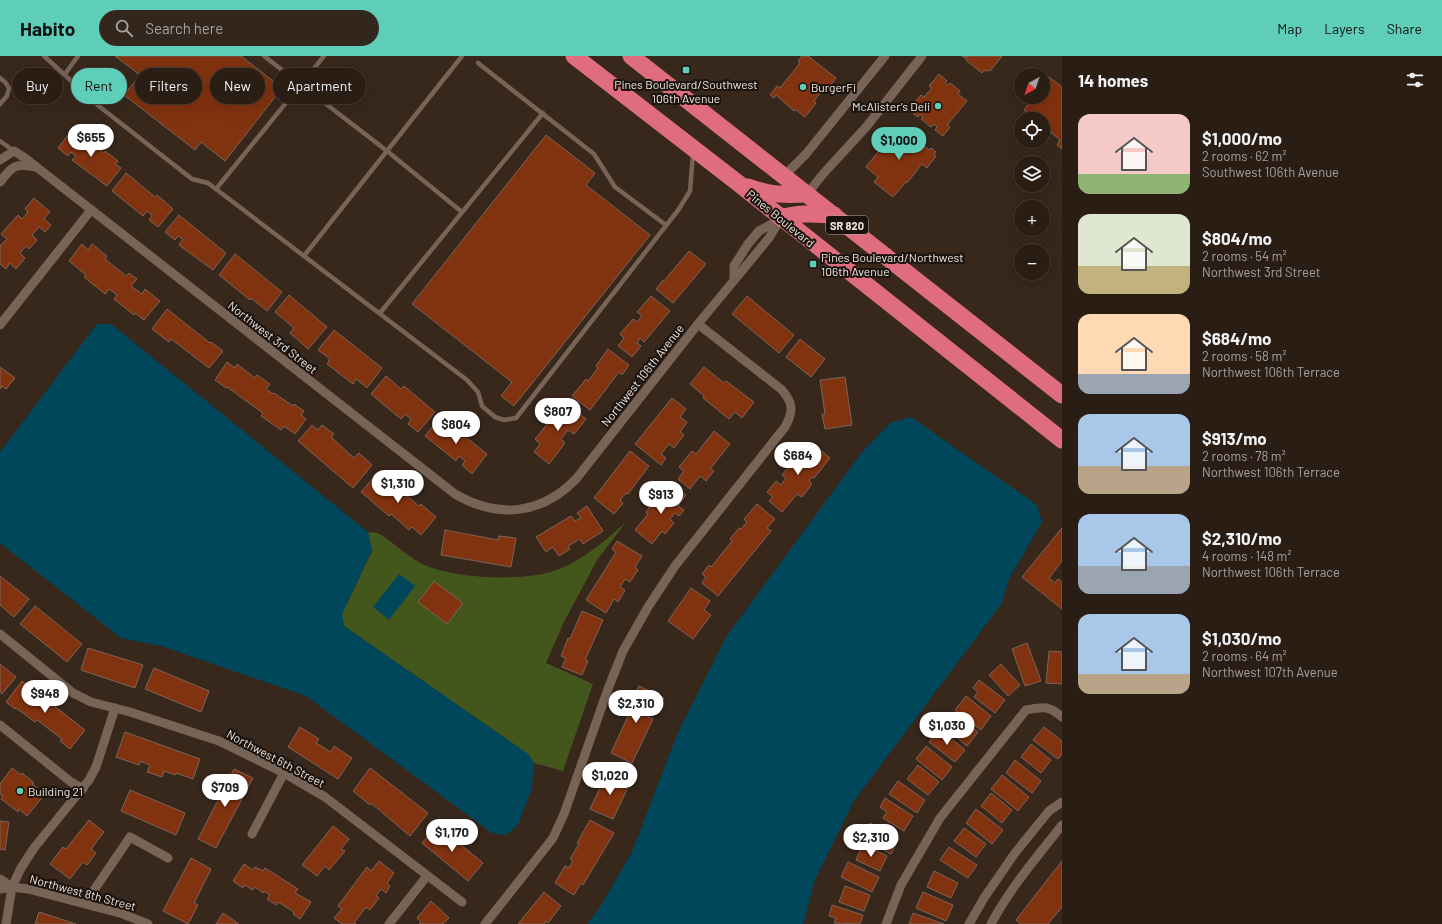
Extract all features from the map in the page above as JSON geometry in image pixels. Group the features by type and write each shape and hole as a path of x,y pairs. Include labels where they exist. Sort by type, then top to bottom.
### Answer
{"highway":[{"name":"Pines Boulevard","path":"574,56 738,183 1062,440"},
{"name":"SR 820","path":"631,56 1062,395"},
{"path":"738,183 765,193 783,195 807,194"},
{"path":"781,218 791,214 805,213 834,215"}],"street":[{"path":"784,176 806,154 885,56"},
{"path":"807,194 823,174 867,126 922,56"},
{"path":"0,160 14,151"},
{"name":"Northwest 3rd Street","path":"14,151 39,168 455,494 472,503 491,509 506,510 529,508"},
{"path":"0,182 9,171 16,166 22,165 39,168"},
{"path":"0,325 91,210"},
{"name":"Northwest 106th Avenue","path":"529,508 561,493 576,479 734,280 734,266 748,244 759,231 781,218"},
{"path":"485,924 552,838 564,814 623,651 648,607 675,566 785,427 790,418 791,406 789,399 781,389 698,324"},
{"name":"Northwest 6th Street","path":"0,634 73,693 91,702 130,712 219,741 284,773 325,797 462,902"},
{"path":"886,924 901,885 940,818 1026,710 1044,707 1053,710 1062,717"},
{"path":"6,924 12,887 21,868 34,848 89,780 96,767 115,708"},
{"path":"0,725 71,782 83,789"},
{"path":"252,834 284,773"},
{"path":"969,924 984,898 1015,853 1049,811 1062,802"},
{"path":"991,924 999,908 1030,865 1062,825"},
{"path":"88,904 90,896 130,837 168,858"},
{"path":"389,924 427,876"},
{"name":"Northwest 8th Street","path":"0,879 12,887"},
{"name":"Northwest 8th Street","path":"0,889 12,887 28,889 123,914 148,924"}],"lane":[{"path":"44,56 100,107 192,179 208,183 467,380 478,392 482,406 495,416 504,420 516,418 679,209 690,191 694,149"},
{"path":"65,74 78,56"},
{"path":"264,56 280,68"},
{"path":"314,68 324,56"},
{"path":"304,256 462,56"},
{"path":"478,63 594,154 615,187 666,226"},
{"path":"0,78 9,88 7,96 0,104"},
{"path":"216,189 285,104"},
{"path":"326,104 462,212"},
{"path":"380,313 542,114"},
{"path":"0,141 14,151"}],"green space":[{"path":"626,522 597,560 563,624 546,663 593,684 563,771 534,763 528,754 344,626 342,614 372,551 368,532 381,534 418,562 436,569 470,576 508,577 543,574 567,566 594,549"}],"water":[{"path":"97,324 111,324 368,532 372,550 342,614 344,626 528,754 534,763 532,788 518,825 506,835 492,833 306,696 161,646 121,638 0,543 0,452"},
{"path":"911,417 1037,505 1042,522 1009,579 1002,603 854,801 815,880 803,924 587,924 600,907 632,852 678,732 726,637 862,452 890,423"},
{"path":"399,574 415,586 389,620 373,607"}],"building":[{"path":"115,56 241,56 256,68 210,68 210,104 265,104 265,75 273,81 273,100 225,161 201,142 195,150 136,104 202,104 202,68 135,68 135,71"},
{"name":"BurgerFi","path":"802,56 808,56 836,78 829,87 826,86 814,101 816,103 805,117 795,109 794,111 776,95 774,98 770,95 777,86 780,88 800,63 798,61"},
{"path":"967,56 1002,56 990,71 984,70 982,73 966,60"},
{"name":"McAlister's Deli","path":"939,74 947,81 945,83 948,85 950,83 960,91 958,94 967,101 947,125 950,127 943,136 935,130 937,127 934,124 931,127 921,119 923,117 920,114 918,117 909,110 921,95 924,97 932,88 929,86"},
{"path":"1050,78 1062,87 1062,149 1057,145 1060,140 1050,132 1050,112 1026,112 1024,110 1029,104 1050,104"},
{"path":"135,81 135,104 127,97 127,91"},
{"path":"898,127 918,142 919,141 929,150 931,148 936,152 934,154 936,156 927,168 922,164 907,183 906,182 893,197 874,182 878,177 866,167"},
{"path":"80,133 104,153 105,151 118,161 115,164 121,168 107,186 72,160 76,156 71,152 68,156 58,148 68,135 74,140"},
{"path":"546,135 595,173 586,185 650,235 514,406 501,396 512,382 412,304"},
{"path":"126,173 155,197 157,195 173,209 158,227 149,220 152,216 147,211 143,216 112,191"},
{"path":"34,198 50,212 44,219 51,225 45,232 39,227 32,235 37,240 29,249 26,246 20,253 25,258 16,269 10,263 6,269 0,264 0,246 7,239 1,234 18,215 22,219 28,212 25,209"},
{"path":"179,215 226,253 213,270 179,245 183,239 178,236 175,240 165,232"},
{"path":"82,244 88,250 92,244 107,256 105,259 126,276 129,273 137,279 131,286 142,294 145,289 160,301 144,320 135,313 134,315 114,299 117,295 109,289 105,294 84,277 86,275 69,261"},
{"path":"689,251 706,264 673,303 656,289"},
{"path":"235,254 282,292 267,311 251,298 250,300 219,275"},
{"path":"289,295 327,327 308,349 290,333 294,328 275,312"},
{"path":"651,296 670,311 644,342 640,338 637,343 641,346 632,357 618,346 624,338 620,334 633,319 637,322 642,316 637,312"},
{"path":"747,296 794,335 779,353 732,314"},
{"path":"167,309 210,343 211,342 223,351 209,368 171,339 169,342 152,329"},
{"path":"334,330 382,368 367,388 356,379 353,384 327,364 330,359 318,350"},
{"path":"800,339 825,359 811,377 786,357"},
{"path":"608,349 629,365 622,375 619,372 590,410 572,396 586,379 588,381 598,368 596,366"},
{"path":"227,362 235,368 237,364 255,378 257,375 270,384 266,389 304,411 301,415 306,419 295,434 284,426 281,430 261,416 263,413 215,380"},
{"path":"0,367 15,378 6,389 2,386 0,389"},
{"path":"704,367 724,383 726,381 754,402 742,418 735,412 729,419 703,398 704,396 690,384"},
{"path":"386,376 401,389 404,386 435,412 418,432 408,424 411,419 405,414 401,419 371,394"},
{"path":"845,377 852,425 825,429 822,414 825,414 820,380"},
{"path":"672,398 686,409 680,417 687,422 680,432 684,435 674,448 669,444 661,454 666,458 661,465 635,444"},
{"path":"565,402 586,419 574,434 568,430 561,439 565,443 549,464 534,452 540,444 535,439"},
{"path":"440,417 487,454 472,474 462,465 465,461 459,456 456,461 425,436"},
{"path":"312,425 318,430 322,425 334,434 331,437 354,458 359,453 372,465 353,488 298,441"},
{"path":"714,431 730,444 710,469 714,471 706,481 700,476 690,489 678,479 684,471 679,467 692,451 696,454"},
{"path":"812,443 830,458 814,478 812,477 809,481 812,484 802,497 797,494 782,512 769,501 773,497 767,492 776,481 781,485 786,478 782,475 792,463 794,466 799,459 794,456 803,445 808,449"},
{"path":"630,451 649,466 628,494 626,493 620,500 623,503 614,514 594,498"},
{"path":"376,475 382,480 386,475 397,484 393,489 399,494 401,491 419,506 421,504 436,517 421,535 412,527 409,530 391,514 389,516 361,492"},
{"path":"672,484 686,495 678,506 684,510 679,516 675,513 670,519 674,523 665,534 662,531 652,544 635,530 648,514 646,512 655,500 658,502"},
{"path":"757,504 775,519 767,528 771,531 718,596 702,583 706,577 702,574 709,565 711,567 732,541 730,539 739,528 741,529 747,522 744,519"},
{"path":"587,506 603,531 583,544 580,539 568,546 570,549 559,556 553,547 546,552 536,537 571,516 575,521 581,518 577,513"},
{"path":"1062,528 1062,561 1049,578 1055,583 1058,579 1062,582 1062,609 1022,577"},
{"path":"445,530 498,540 499,536 516,538 511,567 441,555"},
{"path":"617,541 642,556 635,567 638,570 630,582 625,579 620,587 625,590 618,602 614,599 606,613 586,600 616,552 612,549"},
{"path":"0,576 29,599 14,617 0,605"},
{"path":"434,581 463,603 447,624 418,602"},
{"path":"691,588 710,601 704,610 711,615 693,639 668,621"},
{"path":"35,606 82,644 67,662 20,624"},
{"path":"582,611 603,620 585,660 588,661 582,675 562,667 566,658 561,656 568,638 570,639"},
{"path":"1027,643 1041,681 1025,686 1012,649"},
{"path":"88,648 143,665 135,688 81,670"},
{"path":"1049,651 1062,652 1062,684 1046,683"},
{"path":"0,664 16,677 2,694 0,692"},
{"path":"1001,664 1020,685 1008,696 989,675"},
{"path":"154,668 209,691 201,712 145,689"},
{"path":"979,680 1005,700 995,713 974,697 978,692 973,688"},
{"path":"22,681 85,730 70,749 60,741 62,739 37,720 35,722 6,702"},
{"path":"639,686 664,698 658,710 652,707 648,717 653,719 632,763 611,753 629,714 627,713"},
{"path":"966,696 991,716 981,730 955,710"},
{"path":"953,712 978,732 967,746 942,725"},
{"path":"300,727 319,739 316,743 331,752 334,746 352,758 338,779 288,747"},
{"path":"1044,727 1062,741 1062,754 1058,759 1033,740"},
{"path":"940,729 965,750 955,762 929,742"},
{"path":"125,732 200,759 193,779 176,773 175,775 164,771 162,777 147,772 150,765 140,761 139,765 116,757"},
{"path":"1031,744 1051,760 1041,773 1021,757"},
{"path":"926,746 952,767 942,780 916,759"},
{"path":"1015,760 1041,781 1032,793 1006,773"},
{"path":"918,765 939,782 928,795 907,779"},
{"name":"Building 21","path":"12,768 21,775 22,773 34,783 32,784 45,794 27,816 19,809 18,812 1,799 3,796 0,794 0,784"},
{"path":"370,768 428,813 410,836 371,803 370,805 353,791"},
{"path":"234,769 253,778 216,848 198,839"},
{"path":"607,773 630,783 613,819 590,809"},
{"path":"1002,775 1029,797 1018,811 991,789"},
{"path":"898,781 925,800 917,813 889,794"},
{"path":"130,790 185,813 176,835 121,811"},
{"path":"991,793 1012,810 1002,823 981,806"},
{"path":"885,798 913,816 904,831 883,818 887,812 880,807"},
{"path":"976,809 1003,830 992,844 966,823"},
{"path":"89,820 104,832 91,849 96,853 87,865 83,862 70,879 50,864 63,847 66,849"},
{"path":"590,820 614,833 583,885 581,883 574,895 555,883 565,866 569,868 573,861 570,859"},
{"path":"0,821 9,822 5,850 0,849"},
{"path":"870,823 899,839 891,854 861,838"},
{"path":"437,825 483,863 468,881 422,843"},
{"path":"333,826 349,839 341,849 345,851 329,870 325,866 317,876 302,865"},
{"path":"964,828 986,844 976,857 954,841"},
{"path":"863,844 887,856 880,871 856,860"},
{"path":"949,847 977,865 968,878 940,860"},
{"path":"191,858 211,869 194,903 198,905 188,924 163,911"},
{"path":"379,861 394,873 387,883 390,886 386,893 381,889 376,896 379,898 370,910 366,907 354,923 356,924 342,924 334,918 342,909 338,906 367,867 371,871"},
{"path":"1062,861 1062,907 1048,924 1021,924 1016,920"},
{"path":"848,862 879,877 872,892 841,877"},
{"path":"244,864 253,870 255,867 263,871 265,868 298,889 295,893 311,902 300,919 293,914 294,912 278,902 276,905 267,899 270,895 264,891 263,893 255,887 253,890 245,885 243,888 233,881"},
{"path":"934,871 958,883 951,898 927,887"},
{"path":"845,886 870,895 864,911 839,902"},
{"path":"544,892 561,906 548,923 546,921 544,924 518,924"},
{"path":"923,892 953,905 946,921 916,908"},
{"path":"431,901 449,918 443,924 419,924 421,922 417,918"},
{"path":"832,905 863,915 860,924 834,923 836,918 829,916"},
{"path":"39,912 76,924 35,924"},
{"path":"223,913 239,924 216,924"},
{"path":"913,913 944,924 909,924"}],"place":[{"name":"Pines Boulevard/Southwest 106th Avenue","path":"686,70"},
{"name":"BurgerFi","path":"803,87"},
{"name":"McAlister's Deli","path":"938,106"},
{"name":"Pines Boulevard/Northwest 106th Avenue","path":"813,264"},
{"name":"Building 21","path":"20,791"}]}
